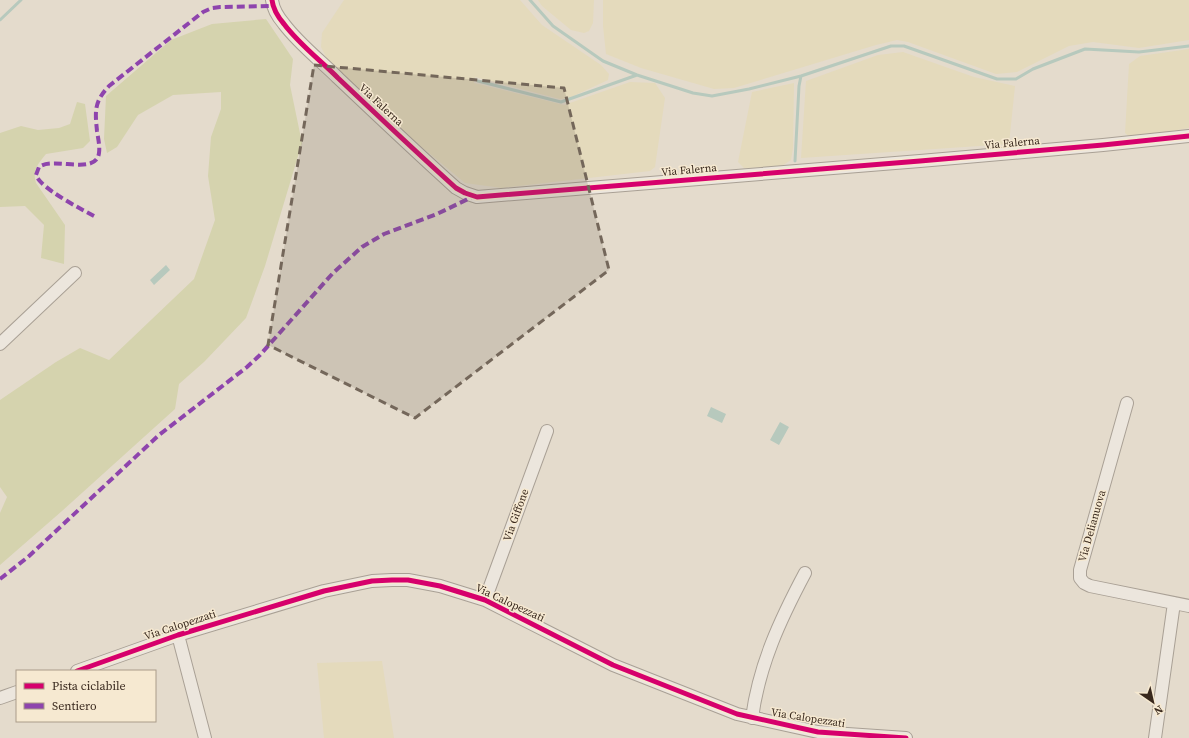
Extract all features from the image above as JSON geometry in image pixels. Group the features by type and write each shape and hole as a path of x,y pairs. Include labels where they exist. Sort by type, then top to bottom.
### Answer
{"street":[{"name":"Via Falerna","path":"272,0 272,6 276,13 301,43 456,188 477,197 944,159 1189,136"},
{"path":"0,344 75,273"},
{"name":"Via Delianuova","path":"1127,403 1080,570 1080,578 1084,583 1090,586 1174,603"},
{"name":"Via Giffone","path":"485,600 547,431"},
{"path":"752,718 756,691 766,659 787,607 805,573"},
{"name":"Via Calopezzati","path":"80,670 178,635 324,591 372,581 400,580 424,582 457,590 485,600 613,665 723,709 752,718 818,732 906,738"},
{"path":"1155,738 1174,603 1189,606"},
{"path":"178,635 205,738"},
{"path":"0,698 16,692"}],"highlighted area":[{"path":"314,65 564,88 609,270 415,418 268,345"}],"shaded area":[{"path":"344,0 520,0 542,25 601,65 609,74 608,80 569,98 560,99 475,77 474,83 564,105 630,82 655,83 665,98 655,167 650,171 502,188 465,183 417,143 327,59 321,47 322,33"},
{"path":"538,0 594,0 593,23 589,31 584,33 571,30 542,6"},
{"path":"603,0 1189,0 1189,40 1139,48 1093,42 1069,46 1017,72 996,74 908,42 897,40 734,88 714,89 641,68 606,54 603,26"},
{"path":"266,19 293,59 290,85 302,143 265,266 246,318 204,362 179,384 175,409 0,565 0,513 7,497 0,487 0,400 56,362 80,348 109,360 194,279 215,220 208,176 211,137 221,109 221,92 173,95 138,115 117,147 107,153 104,139 106,96 171,40 212,24"},
{"path":"1189,49 1189,128 1131,138 1125,133 1129,64 1140,56"},
{"path":"903,52 974,77 1015,86 1009,144 801,158 806,81 878,55"},
{"path":"794,83 793,148 791,160 780,167 744,168 738,162 752,92"},
{"path":"77,102 85,104 90,141 83,148 46,154 38,164 35,171 36,183 65,225 64,264 41,258 44,225 25,206 0,207 0,133 21,126 38,130 59,128 70,124"},
{"path":"166,265 170,270 154,285 150,280"},
{"path":"711,407 726,414 722,423 707,416"},
{"path":"780,422 789,427 779,445 770,440"},
{"path":"382,661 394,738 324,738 317,663"}],"waterway":[{"path":"0,20 21,0"},
{"path":"530,0 553,26 603,61 637,75 693,93 712,96 749,89 801,76 891,46 904,46 997,79 1016,79 1033,69 1085,49 1139,52 1189,46"},
{"path":"478,81 561,102 637,75"},
{"path":"795,161 799,86 801,76"}],"marked path":[{"path":"94,216 62,198 45,186 36,175 39,167 54,163 83,165 96,160 99,153 96,112 98,102 104,92 109,86 203,12 212,8 220,7 273,6"},
{"path":"0,579 28,557 159,435 247,367 260,355 333,273 362,247 384,234 437,214 474,196"}],"cycle path":[{"path":"272,0 280,19 303,45 456,188 477,197 920,161 1189,136"},
{"path":"80,670 178,635 324,591 372,581 408,580 440,586 485,600 613,665 737,714 818,732 906,738"}]}
